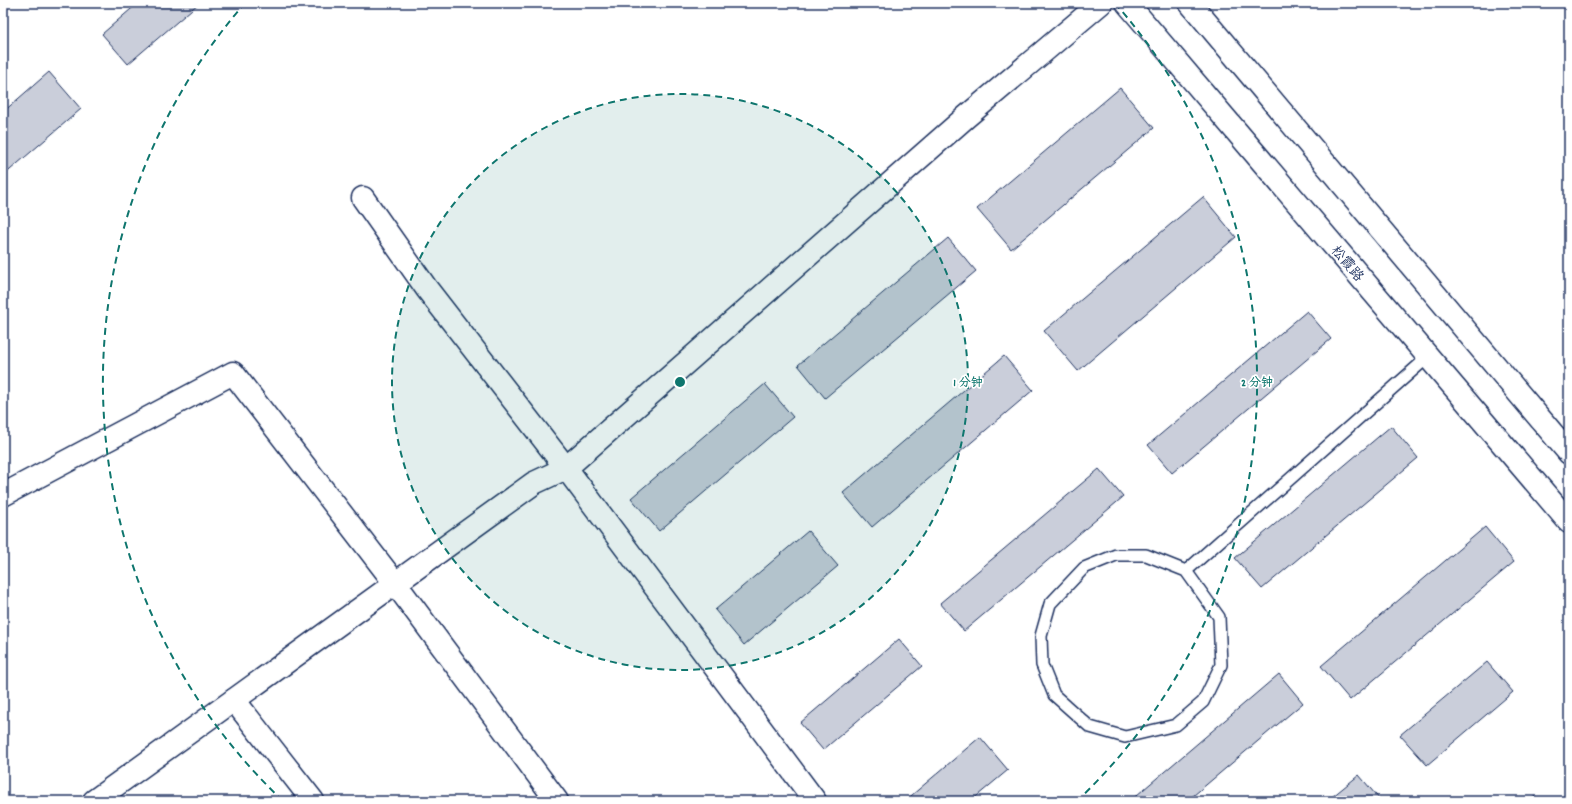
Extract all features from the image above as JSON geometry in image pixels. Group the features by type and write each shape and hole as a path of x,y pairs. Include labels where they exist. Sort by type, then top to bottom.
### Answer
{"street":[{"path":"94,801 534,483 566,468 960,122 1101,3"},
{"name":"松霞路","path":"1127,3 1569,522"},
{"path":"1190,3 1569,453"},
{"path":"363,198 427,290 566,468 806,798"},
{"path":"3,495 233,373 395,583 557,801"},
{"path":"234,700 312,801"}],"lane":[{"path":"1186,571 1428,357"},
{"path":"1116,555 1146,555 1186,571 1219,617 1221,665 1203,702 1176,725 1125,737 1090,727 1054,695 1042,665 1041,636 1050,604 1084,568 1116,555"}],"building":[{"path":"138,3 199,3 128,64 102,34"},
{"path":"49,72 81,109 3,176 3,112"},
{"path":"1120,88 1154,128 1011,249 977,209"},
{"path":"1203,197 1236,237 1078,371 1044,331"},
{"path":"948,238 976,271 825,398 798,365"},
{"path":"1307,311 1331,339 1172,473 1148,445"},
{"path":"1004,356 1033,390 872,527 843,493"},
{"path":"765,384 793,417 659,531 631,498"},
{"path":"1391,426 1418,458 1262,589 1235,558"},
{"path":"1099,469 1123,497 964,631 940,603"},
{"path":"1485,527 1514,562 1350,700 1321,666"},
{"path":"808,531 838,566 744,645 715,610"},
{"path":"899,639 922,666 823,750 800,723"},
{"path":"1487,662 1513,692 1427,765 1400,735"},
{"path":"1279,674 1303,703 1187,801 1130,801"},
{"path":"980,737 1008,770 971,801 905,801"},
{"path":"1359,775 1381,801 1327,801"},
{"path":"1535,796 1539,801 1529,801"}]}
